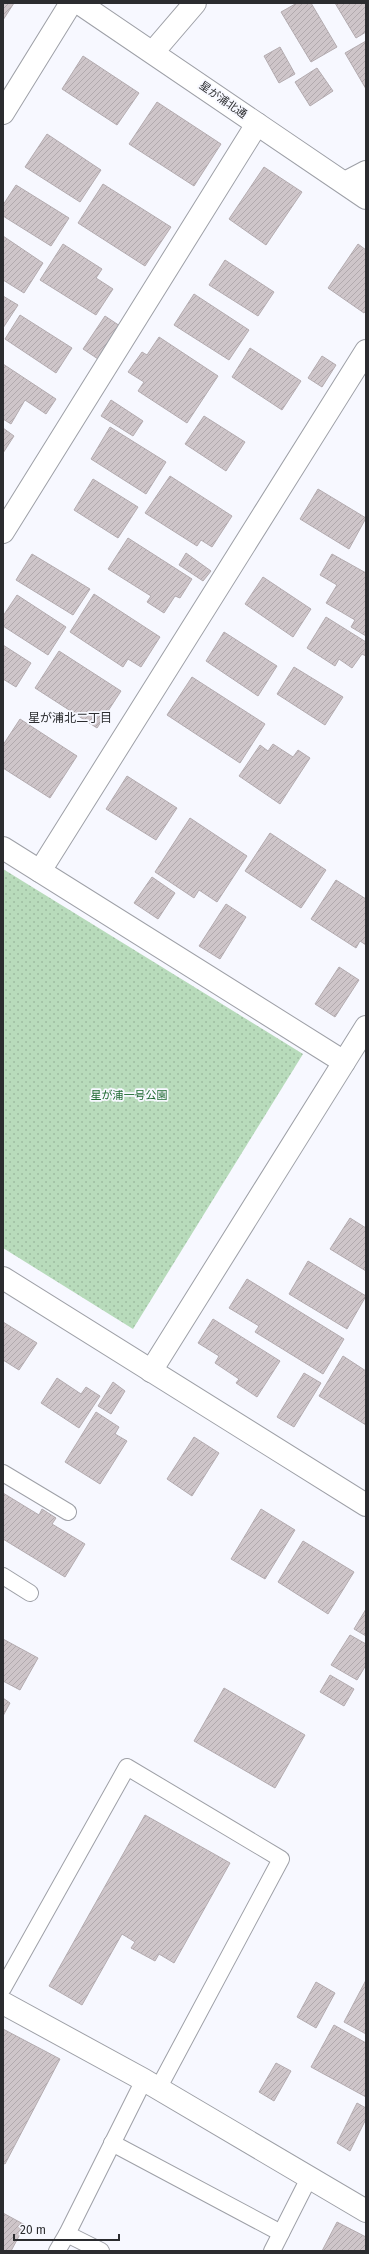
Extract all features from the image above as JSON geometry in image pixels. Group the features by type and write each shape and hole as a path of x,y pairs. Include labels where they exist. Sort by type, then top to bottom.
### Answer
{"street":[{"path":"3,113 71,3"},
{"name":"星が浦北通","path":"79,3 366,198"},
{"path":"153,52 195,3"},
{"path":"3,532 257,124"},
{"path":"345,183 366,172"},
{"path":"40,872 366,351"},
{"path":"3,848 344,1062"},
{"path":"151,1371 366,1026"},
{"path":"3,1278 366,1505"},
{"path":"3,2003 151,2085 366,2210"}],"lane":[{"path":"3,1473 68,1512"},
{"path":"3,1576 30,1593"},
{"path":"3,1988 127,1767 281,1859 151,2085 112,2143 57,2251"},
{"path":"112,2143 281,2233"},
{"path":"272,2251 309,2178"},
{"path":"67,2234 101,2251"}],"green space":[{"name":"星が浦一号公園","path":"3,869 303,1054 133,1329 3,1248"}],"building":[{"path":"3,3 14,3 3,20"},
{"path":"297,3 311,3 337,47 311,62 281,12"},
{"path":"335,3 366,3 366,32 356,38"},
{"path":"366,41 366,89 345,53"},
{"path":"280,47 295,74 279,83 264,56"},
{"path":"83,56 139,93 117,125 62,89"},
{"path":"317,68 333,91 310,106 295,82"},
{"path":"157,102 221,144 194,186 129,144"},
{"path":"47,134 101,170 80,202 25,167"},
{"path":"264,167 302,192 266,245 229,219"},
{"path":"103,184 171,227 145,266 78,223"},
{"path":"16,185 69,218 51,246 3,216 3,205"},
{"path":"3,236 43,263 24,293 3,280"},
{"path":"63,244 102,269 96,278 113,289 96,315 40,280"},
{"path":"358,244 366,250 366,310 364,313 328,288"},
{"path":"225,260 274,292 258,316 209,285"},
{"path":"194,294 249,330 229,360 174,325"},
{"path":"3,296 18,305 3,328"},
{"path":"20,315 72,348 56,373 5,339"},
{"path":"105,316 120,326 98,359 83,349"},
{"path":"159,337 218,376 187,423 138,391 144,382 128,372 142,352 147,355"},
{"path":"250,348 301,381 282,410 232,377"},
{"path":"322,356 336,365 322,387 308,378"},
{"path":"3,364 56,399 46,414 25,400 11,424 3,419"},
{"path":"111,400 143,421 133,436 101,416"},
{"path":"204,416 245,442 226,471 185,444"},
{"path":"110,427 166,462 146,494 91,459"},
{"path":"3,428 14,436 3,453"},
{"path":"170,476 232,516 212,547 201,540 197,546 145,513"},
{"path":"93,479 138,507 118,538 74,510"},
{"path":"318,489 366,518 349,549 300,519"},
{"path":"128,538 192,579 180,598 175,596 164,613 147,602 151,596 108,569"},
{"path":"186,553 211,571 203,581 179,565"},
{"path":"32,554 90,589 73,615 16,580"},
{"path":"332,554 366,573 366,636 351,627 355,620 326,603 337,585 320,575"},
{"path":"263,577 311,609 293,637 245,604"},
{"path":"94,594 160,637 141,667 128,659 123,667 70,632"},
{"path":"17,595 66,627 48,655 3,626 3,616"},
{"path":"326,617 366,642 366,656 362,654 352,668 339,659 335,666 307,648"},
{"path":"224,632 277,666 258,696 206,661"},
{"path":"3,645 31,663 16,687 3,679"},
{"path":"59,651 121,691 97,728 35,688"},
{"path":"294,667 343,697 325,725 277,694"},
{"path":"192,677 265,724 240,763 167,715"},
{"path":"20,719 77,756 50,798 3,768 3,745"},
{"path":"273,744 293,757 298,750 310,758 280,804 239,776 260,745 268,751"},
{"path":"127,776 177,808 156,840 106,809"},
{"path":"190,818 247,856 217,902 199,890 194,898 155,872"},
{"path":"270,833 326,870 301,908 245,871"},
{"path":"152,877 175,893 158,919 134,903"},
{"path":"336,880 366,899 366,945 360,941 356,948 311,919"},
{"path":"226,904 246,917 220,959 199,946"},
{"path":"339,967 359,980 335,1017 315,1004"},
{"path":"350,1218 366,1228 366,1271 330,1249"},
{"path":"308,1261 366,1296 347,1329 289,1294"},
{"path":"247,1279 344,1339 323,1374 255,1332 259,1326 229,1308"},
{"path":"213,1319 280,1361 257,1397 236,1383 239,1379 215,1363 219,1356 198,1343"},
{"path":"3,1322 37,1343 19,1370 3,1360"},
{"path":"343,1356 366,1371 366,1425 319,1396"},
{"path":"304,1373 321,1383 294,1427 277,1417"},
{"path":"57,1378 81,1394 86,1387 100,1396 79,1428 41,1403"},
{"path":"113,1382 125,1391 111,1414 98,1406"},
{"path":"96,1412 119,1427 115,1434 127,1441 100,1484 65,1462"},
{"path":"194,1437 219,1453 192,1496 167,1479"},
{"path":"3,1493 39,1515 42,1509 56,1518 52,1524 85,1544 65,1577 3,1539"},
{"path":"261,1509 295,1530 265,1579 231,1559"},
{"path":"303,1541 354,1572 328,1614 278,1582"},
{"path":"366,1609 366,1636 354,1629"},
{"path":"350,1635 366,1644 366,1665 357,1680 331,1665"},
{"path":"3,1639 38,1658 20,1690 3,1681"},
{"path":"330,1675 354,1689 344,1706 320,1692"},
{"path":"224,1688 305,1735 275,1788 194,1741"},
{"path":"3,1698 10,1703 3,1716"},
{"path":"145,1815 230,1863 174,1963 159,1954 155,1961 131,1948 135,1942 122,1934 82,2005 49,1986"},
{"path":"366,1980 366,2034 344,2022"},
{"path":"316,1982 335,1993 316,2028 297,2017"},
{"path":"334,2025 366,2043 366,2097 311,2067"},
{"path":"3,2029 60,2059 5,2164 3,2163"},
{"path":"276,2063 291,2071 274,2101 259,2092"},
{"path":"357,2103 366,2108 366,2119 350,2151 337,2143"},
{"path":"3,2213 25,2225 11,2251 3,2251"},
{"path":"337,2222 366,2237 366,2251 322,2251"}],"district":[{"name":"星が浦北二丁目","path":"70,718"}]}
